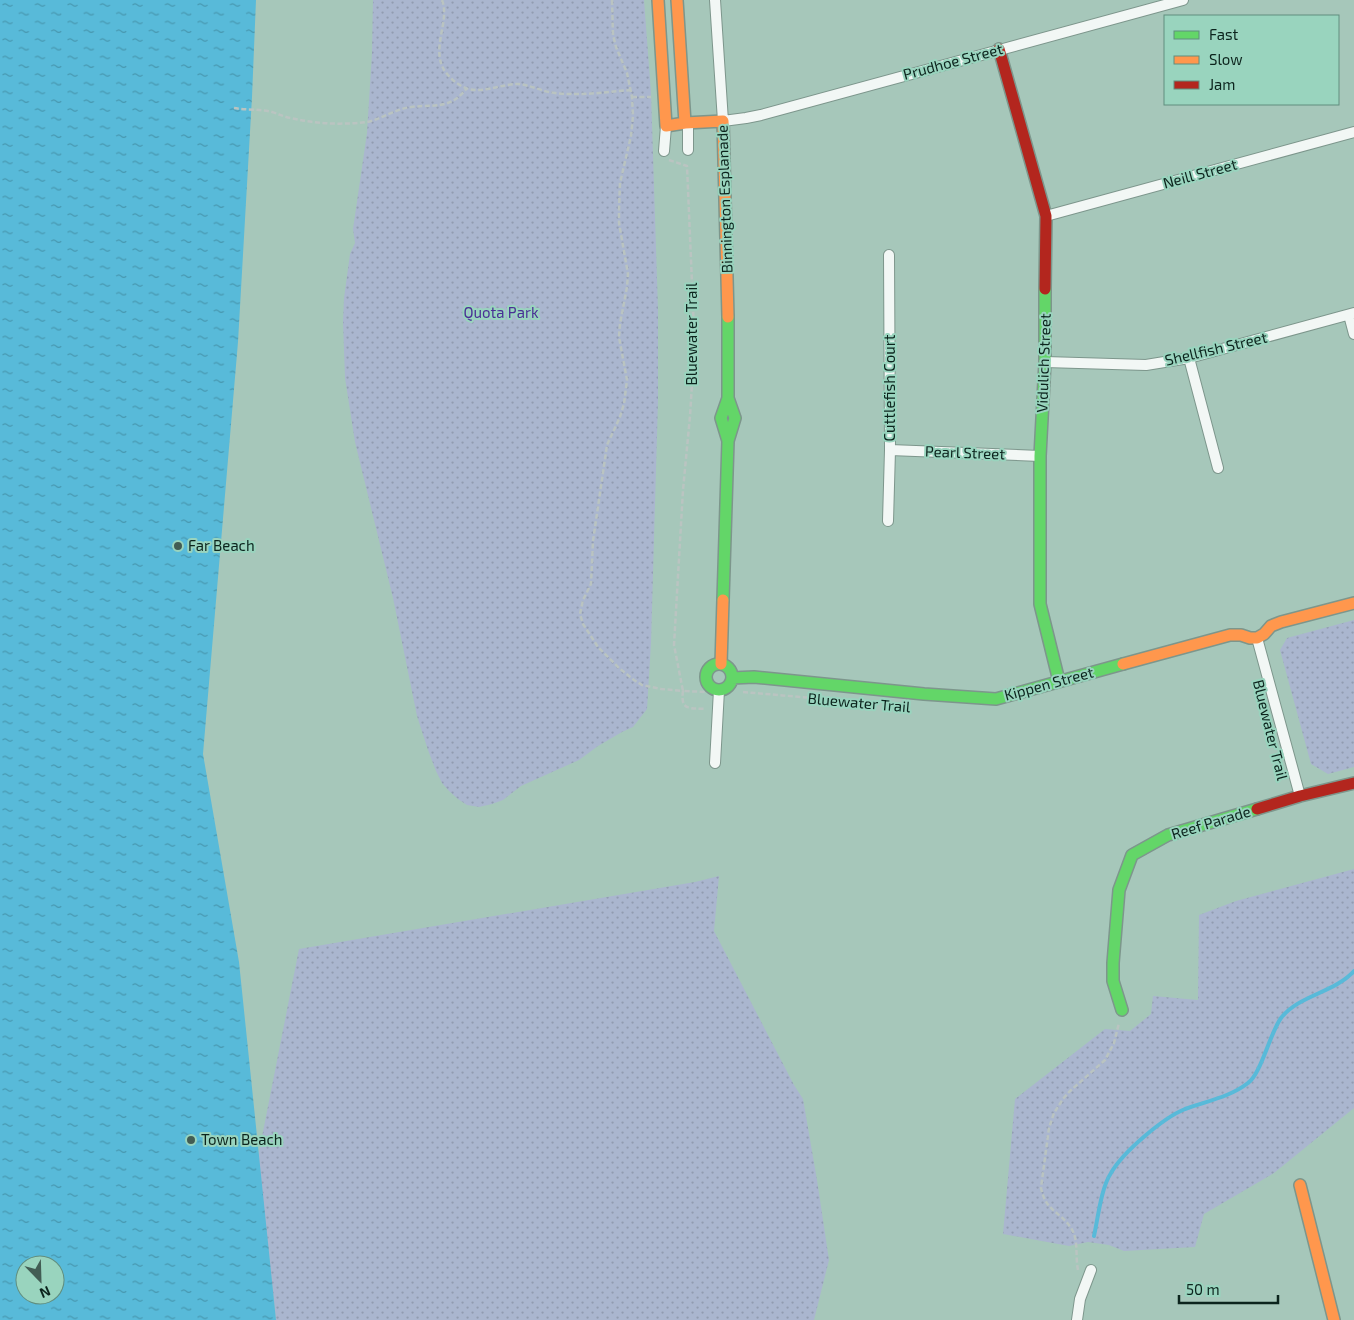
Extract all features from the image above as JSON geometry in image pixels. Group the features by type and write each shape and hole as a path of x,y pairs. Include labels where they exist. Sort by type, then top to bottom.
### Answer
{"street":[{"path":"658,0 665,96 666,126 664,154"},
{"path":"677,0 688,150"},
{"name":"Binnington Esplanade","path":"715,0 722,121 728,305 728,398 721,418 728,441 721,664"},
{"name":"Prudhoe Street","path":"722,121 754,117 1183,0"},
{"name":"Vidulich Street","path":"999,50 1046,216 1045,362 1040,456 1040,604 1059,681"},
{"path":"666,126 722,121"},
{"name":"Neill Street","path":"1046,216 1354,132"},
{"name":"Cuttlefish Court","path":"888,521 890,450 889,255"},
{"path":"1351,314 1354,334"},
{"name":"Shellfish Street","path":"1045,362 1146,365 1189,358 1351,314"},
{"path":"1189,358 1218,468"},
{"name":"Pearl Street","path":"890,450 1040,456"},
{"path":"1300,796 1257,638 1264,634 1271,626 1281,622 1354,603"},
{"name":"Kippen Street","path":"732,678 754,677 924,694 996,699 1230,635 1241,634 1250,638 1257,638"},
{"path":"721,664 726,665 730,669 732,678 730,684 719,691 710,686 706,675 712,665 721,664"},
{"path":"715,763 719,691"},
{"name":"Reef Parade","path":"1122,1010 1113,981 1113,963 1119,890 1132,855 1168,835 1300,796 1354,783"},
{"path":"1300,1185 1334,1320"},
{"path":"1077,1320 1080,1299 1091,1270"}],"path":[{"path":"442,0 444,7 439,49 440,62 443,69 466,88 478,90 520,84 552,93 573,95 631,90"},
{"path":"612,0 613,35 631,90 633,116 631,136 620,183 619,209 619,223 628,274 619,337 627,380 624,404 607,445 593,541 591,584 583,600 580,614 583,624 598,647 619,668 642,685 682,691 719,691"},
{"path":"234,108 271,112 288,118 326,124 348,124 371,121 410,107 446,104 460,97 466,88"},
{"path":"632,97 658,96"},
{"name":"Bluewater Trail","path":"664,154 687,166 695,358 682,490 674,645 682,691 682,702 688,708 718,710"},
{"name":"Bluewater Trail","path":"742,692 826,700"},
{"path":"1076,1260 1076,1241 1073,1231 1048,1206 1042,1195 1041,1188 1049,1128 1054,1113 1062,1099 1100,1066 1109,1054 1114,1044 1122,1010"}],"green space":[{"name":"Quota Park","path":"373,0 644,0 651,93 658,310 658,400 651,643 647,709 633,727 598,746 579,760 521,786 503,800 479,807 467,805 442,783 428,750 417,716 393,598 355,442 345,378 344,298 350,254 355,243 353,229 367,133"},
{"path":"1354,620 1354,767 1328,774 1311,764 1280,650 1287,638"},
{"path":"1354,869 1354,1108 1274,1173 1204,1214 1195,1247 1124,1251 1109,1245 1088,1242 1069,1246 1003,1234 1015,1099 1105,1029 1130,1031 1151,1014 1153,996 1198,1000 1199,915 1236,901"},
{"path":"719,876 714,931 803,1099 829,1260 814,1320 276,1320 258,1157 299,949 695,882"}],"water":[{"path":"0,0 256,0 238,342 203,754 239,962 276,1320 0,1320"}],"waterway":[{"path":"1094,1236 1100,1203 1108,1179 1125,1155 1155,1128 1176,1113 1226,1095 1248,1083 1257,1071 1277,1025 1288,1010 1337,984 1354,971"}],"traffic: fast":[{"path":"1045,289 1045,362 1040,456 1040,604 1059,681"},
{"path":"723,600 728,441 735,418 728,398 728,317"},
{"path":"728,398 721,418 728,441"},
{"path":"719,664 728,668 732,677 728,686 719,690 710,686 706,677 710,668 719,664"},
{"path":"732,678 754,677 924,694 996,699 1123,664"},
{"path":"1122,1010 1113,981 1113,963 1119,890 1132,855 1168,835 1257,809"}],"traffic: slow":[{"path":"658,0 666,126 723,121 728,317"},
{"path":"677,0 685,123"},
{"path":"721,664 723,600"},
{"path":"1123,664 1230,635 1257,638 1264,634 1271,626 1281,622 1354,603"},
{"path":"1300,1185 1334,1320"}],"traffic: jam":[{"path":"999,49 1046,216 1045,289"},
{"path":"1257,809 1354,783"}],"place":[{"name":"Far Beach","path":"178,546"},
{"name":"Town Beach","path":"191,1140"}]}
